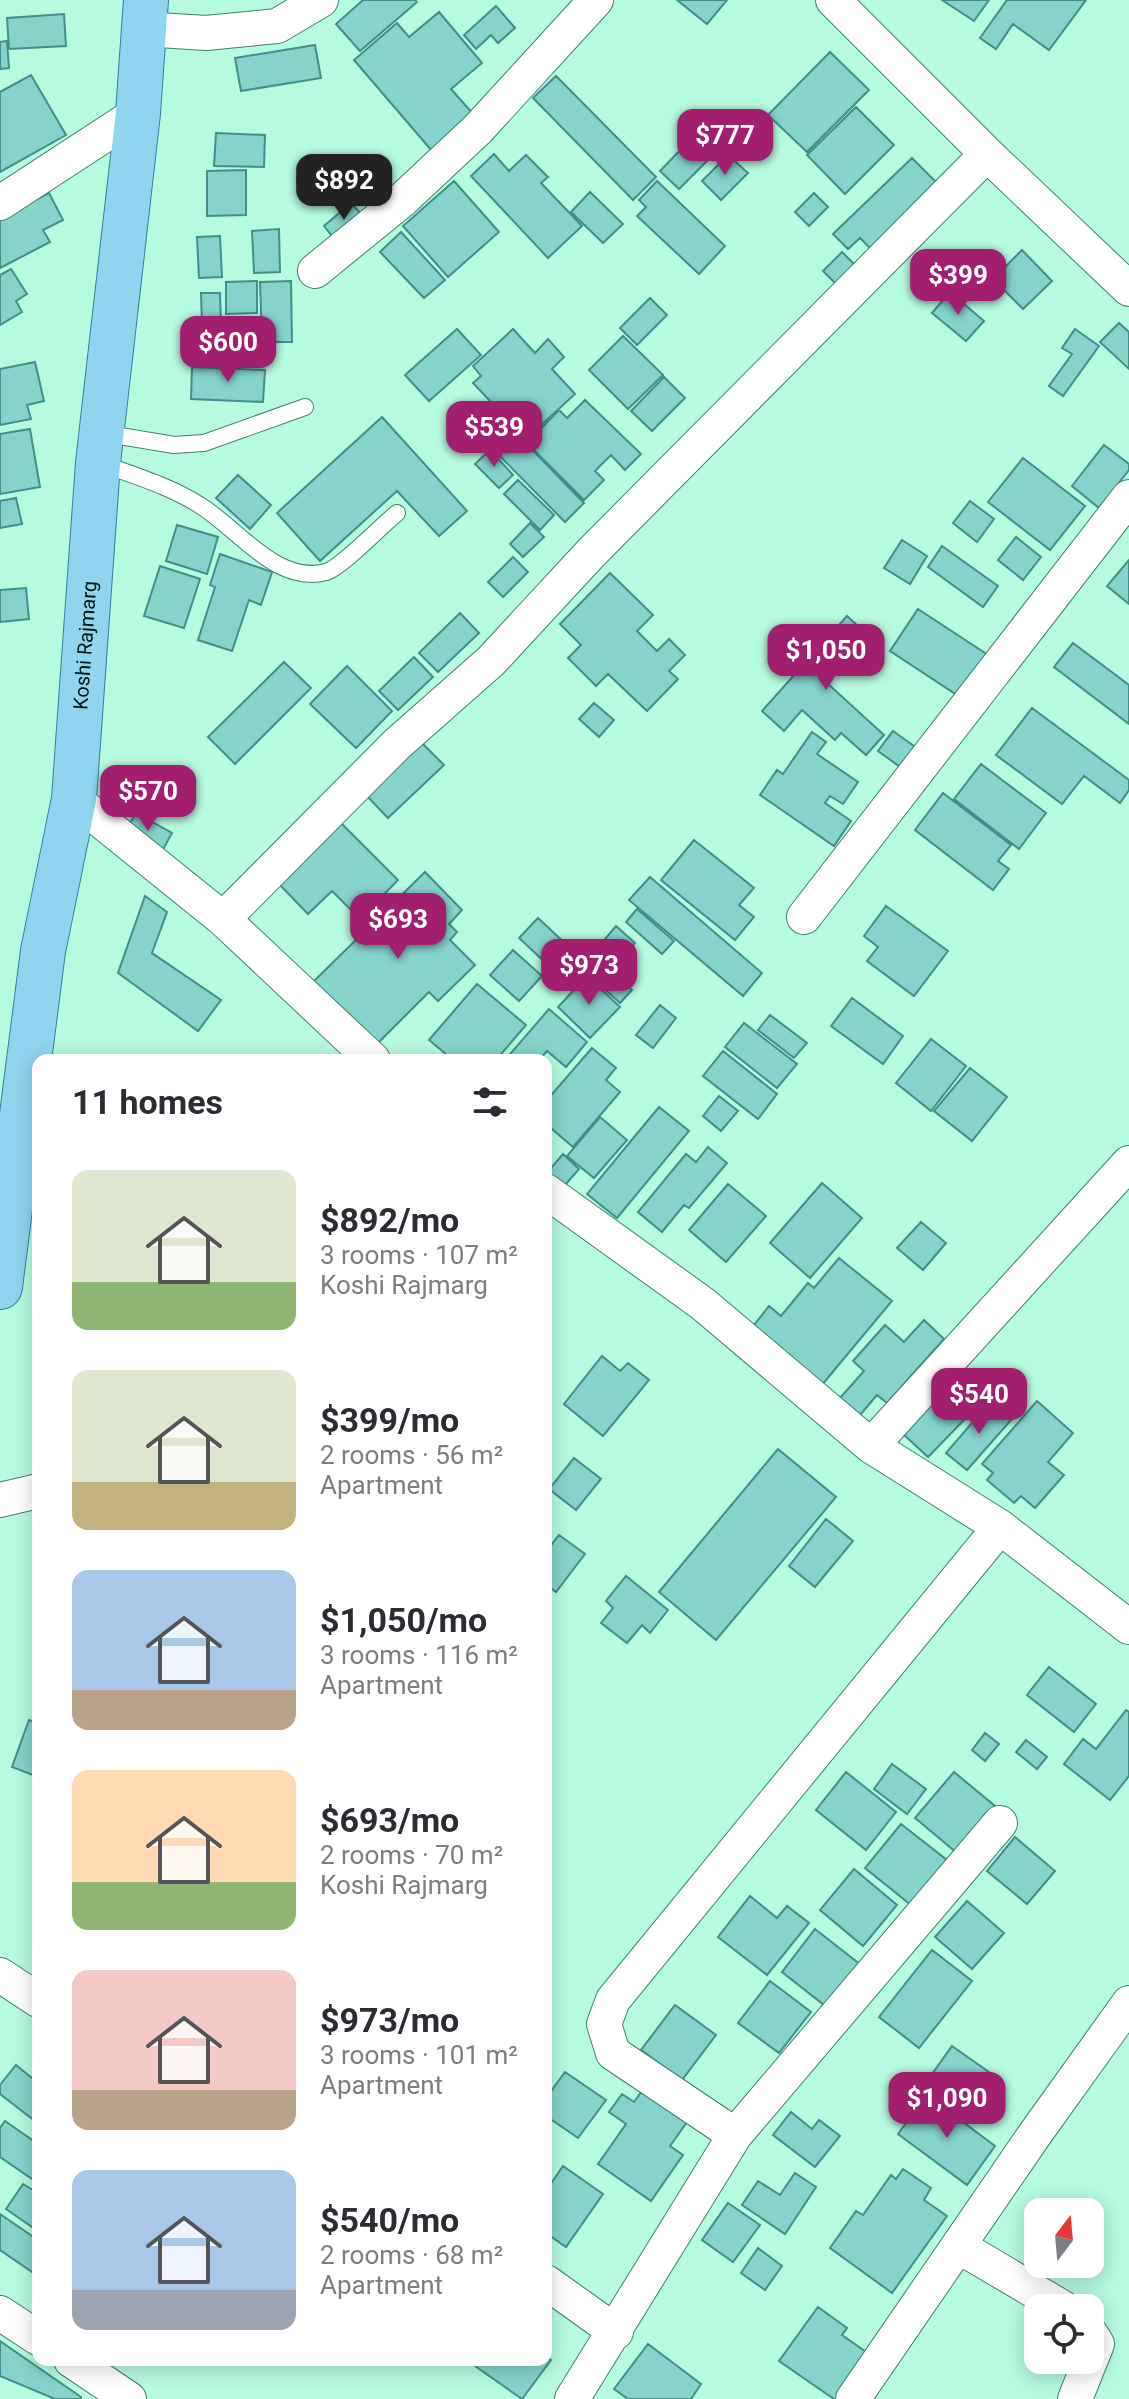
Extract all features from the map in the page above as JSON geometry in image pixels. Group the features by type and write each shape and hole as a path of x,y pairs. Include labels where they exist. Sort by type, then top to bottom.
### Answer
{"main road":[{"name":"Koshi Rajmarg","path":"0,1287 43,951 74,799 100,448 138,113 144,15"}],"street":[{"path":"144,15 206,33 277,26 321,0"},
{"path":"315,271 401,201 478,129 596,0"},
{"path":"833,0 987,154 1129,289"},
{"path":"0,203 138,113"},
{"path":"223,919 397,744 491,661 591,553 987,154"},
{"path":"804,917 1129,497"},
{"path":"74,799 223,919 367,1054"},
{"path":"871,1446 1129,1163"},
{"path":"552,1195 703,1304 871,1446 1000,1527 1129,1627"},
{"path":"0,1500 32,1492"},
{"path":"735,2135 613,2053 604,2024 613,2000 1000,1527"},
{"path":"572,2399 735,2135 1000,1823"},
{"path":"0,1975 32,1996"},
{"path":"853,2399 1129,2003"},
{"path":"960,2247 1039,2294"},
{"path":"552,2286 616,2332"},
{"path":"0,2313 32,2334"},
{"path":"80,2366 129,2399"},
{"path":"1075,2399 1085,2374"}],"lane":[{"path":"100,448 204,443 305,407"},
{"path":"100,448 203,507 285,568 308,575 330,571 397,513"}],"building":[{"path":"363,0 417,2 360,51 336,24"},
{"path":"677,0 727,0 707,24"},
{"path":"942,0 989,0 974,21"},
{"path":"1007,0 1086,0 1049,50 1013,24 996,49 980,38"},
{"path":"496,6 515,28 498,43 491,35 476,49 464,35"},
{"path":"439,12 482,63 451,89 474,115 432,151 354,60 397,23 409,37"},
{"path":"64,14 66,46 9,49 7,18"},
{"path":"7,41 9,68 0,69 0,42"},
{"path":"315,45 321,78 241,91 235,58"},
{"path":"830,52 869,90 807,152 768,115"},
{"path":"31,75 66,135 0,172 0,92"},
{"path":"556,76 656,177 633,200 533,98"},
{"path":"856,107 894,145 845,194 807,155"},
{"path":"216,133 265,135 264,167 214,166"},
{"path":"687,143 707,161 679,189 660,171"},
{"path":"494,154 509,171 526,155 548,177 541,183 582,226 548,258 471,176"},
{"path":"728,155 748,173 721,200 702,181"},
{"path":"912,158 939,185 872,250 860,238 848,249 833,234"},
{"path":"246,170 246,215 207,216 207,171"},
{"path":"454,181 499,232 448,277 403,226"},
{"path":"657,181 725,246 699,274 637,216 646,207 639,200"},
{"path":"590,192 623,224 603,243 571,212"},
{"path":"49,193 63,220 43,230 50,242 0,268 0,218"},
{"path":"814,193 828,207 809,226 795,212"},
{"path":"351,203 364,217 336,241 324,226"},
{"path":"279,229 280,272 254,273 252,231"},
{"path":"401,232 445,280 424,298 380,252"},
{"path":"220,236 222,277 199,278 197,237"},
{"path":"1022,250 1052,281 1023,309 993,279"},
{"path":"842,252 860,270 841,289 823,271"},
{"path":"11,269 27,294 16,301 22,312 0,325 0,275"},
{"path":"257,281 257,313 226,314 226,282"},
{"path":"291,281 292,342 262,342 260,282"},
{"path":"950,292 984,321 966,341 932,313"},
{"path":"201,293 220,293 221,324 202,324"},
{"path":"650,298 667,315 637,345 620,328"},
{"path":"1119,323 1129,332 1129,369 1100,342"},
{"path":"225,329 250,330 249,365 224,364"},
{"path":"457,329 481,355 429,401 405,375"},
{"path":"513,329 535,353 548,339 564,357 552,369 575,394 526,439 473,383 481,376 473,366"},
{"path":"1075,329 1099,346 1063,396 1049,386 1072,354 1062,348"},
{"path":"623,336 663,375 628,409 589,370"},
{"path":"198,340 227,341 226,366 198,366"},
{"path":"35,362 44,401 27,405 31,419 0,425 0,369"},
{"path":"192,367 265,370 263,402 191,399"},
{"path":"664,377 685,398 652,431 631,411"},
{"path":"585,400 641,454 625,470 611,455 595,471 604,480 584,500 527,443 559,410 567,418"},
{"path":"382,417 467,511 439,536 397,491 320,561 277,513"},
{"path":"503,420 584,503 565,522 483,439"},
{"path":"30,429 40,487 0,494 0,434"},
{"path":"1104,445 1129,464 1129,470 1099,508 1072,486"},
{"path":"490,450 513,475 499,488 475,464"},
{"path":"1023,458 1085,506 1050,550 988,502"},
{"path":"238,475 271,505 250,529 216,498"},
{"path":"518,480 554,515 540,530 504,494"},
{"path":"16,498 22,524 0,528 0,501"},
{"path":"970,501 994,519 977,542 953,523"},
{"path":"530,523 544,537 523,557 510,544"},
{"path":"177,525 218,537 207,574 166,561"},
{"path":"1016,537 1041,557 1023,580 998,560"},
{"path":"902,540 927,556 910,584 884,568"},
{"path":"942,546 998,586 983,607 928,567"},
{"path":"220,554 272,572 261,605 249,600 232,651 198,640 215,587 210,585"},
{"path":"513,557 528,572 503,597 488,582"},
{"path":"1129,560 1129,604 1107,586"},
{"path":"160,566 200,579 184,628 144,616"},
{"path":"610,573 653,615 637,631 657,651 669,639 685,655 669,671 678,679 647,711 608,674 596,686 568,658 581,645 560,624"},
{"path":"26,588 29,619 0,622 0,590"},
{"path":"918,609 988,655 960,697 890,651"},
{"path":"460,613 479,633 438,672 419,653"},
{"path":"847,616 869,636 827,683 884,735 866,755 841,733 835,740 802,710 784,731 762,711"},
{"path":"1073,643 1129,685 1129,724 1054,667"},
{"path":"414,657 433,677 398,710 379,691"},
{"path":"284,662 311,688 235,764 208,737"},
{"path":"347,666 392,711 356,748 310,704"},
{"path":"594,703 614,720 599,737 579,719"},
{"path":"1032,708 1129,780 1129,790 1120,803 1084,776 1062,804 996,755"},
{"path":"893,731 918,749 903,769 878,751"},
{"path":"812,732 826,742 817,754 858,782 843,804 830,796 825,803 851,821 834,846 760,795 777,770 783,774"},
{"path":"420,741 444,765 388,818 365,794"},
{"path":"981,764 1046,813 1019,849 954,799"},
{"path":"943,793 1011,845 998,861 1009,869 993,890 915,830"},
{"path":"136,813 172,833 161,853 124,833"},
{"path":"341,823 398,880 360,919 332,891 308,914 279,884"},
{"path":"694,840 754,888 739,905 754,917 735,940 661,880"},
{"path":"425,872 462,910 449,924 457,932 450,940 475,965 438,1001 429,992 376,1045 313,982"},
{"path":"650,877 762,973 743,996 629,900"},
{"path":"145,896 167,912 152,953 221,1000 198,1031 118,973"},
{"path":"886,906 948,951 914,996 867,961 878,947 864,936"},
{"path":"637,909 674,941 662,954 626,922"},
{"path":"538,918 567,945 548,965 519,938"},
{"path":"616,926 635,943 614,967 595,951"},
{"path":"513,950 542,976 519,1001 490,975"},
{"path":"611,972 632,990 620,1003 600,985"},
{"path":"587,976 620,1007 590,1038 558,1007"},
{"path":"477,984 526,1025 501,1054 446,1054 429,1040"},
{"path":"852,998 903,1036 883,1064 831,1026"},
{"path":"660,1005 676,1018 653,1048 636,1035"},
{"path":"549,1009 587,1042 566,1067 547,1051 544,1054 510,1054"},
{"path":"770,1015 807,1043 794,1058 758,1030"},
{"path":"744,1023 797,1064 777,1088 725,1047"},
{"path":"931,1039 966,1066 931,1111 896,1083"},
{"path":"592,1048 616,1068 606,1080 620,1092 573,1147 552,1129 552,1094"},
{"path":"723,1051 777,1094 758,1119 703,1076"},
{"path":"970,1068 1007,1097 972,1141 934,1111"},
{"path":"719,1096 738,1111 721,1131 703,1116"},
{"path":"659,1107 689,1131 617,1218 587,1194"},
{"path":"600,1117 627,1140 594,1178 567,1156"},
{"path":"708,1147 727,1163 689,1208 684,1205 662,1232 638,1212 686,1154 696,1162"},
{"path":"563,1154 579,1169 558,1193 552,1188 552,1167"},
{"path":"822,1183 862,1218 810,1278 770,1243"},
{"path":"728,1184 766,1216 726,1262 689,1230"},
{"path":"921,1222 946,1243 923,1270 897,1248"},
{"path":"839,1258 892,1301 821,1386 751,1329 769,1306 781,1316 808,1283 814,1288"},
{"path":"924,1320 944,1339 887,1403 877,1395 860,1415 840,1398 864,1371 853,1361 885,1325 904,1342"},
{"path":"602,1356 620,1371 628,1363 649,1380 603,1436 564,1404"},
{"path":"983,1371 998,1385 928,1457 902,1433 949,1383 961,1394"},
{"path":"1037,1401 1073,1433 1048,1462 1064,1475 1035,1508 1021,1496 1014,1503 987,1480 993,1473 982,1464"},
{"path":"990,1402 1011,1420 967,1470 946,1453"},
{"path":"778,1449 836,1497 716,1640 659,1592"},
{"path":"574,1458 601,1479 576,1510 552,1491 552,1485"},
{"path":"826,1519 853,1541 815,1587 789,1566"},
{"path":"559,1535 585,1554 556,1592 552,1589 552,1544"},
{"path":"626,1576 668,1610 650,1633 642,1625 627,1643 601,1623 613,1608 606,1601"},
{"path":"1049,1667 1096,1704 1074,1732 1027,1695"},
{"path":"1126,1710 1129,1712 1129,1776 1110,1800 1064,1764 1083,1739 1096,1749"},
{"path":"29,1720 32,1721 32,1775 12,1767"},
{"path":"985,1733 999,1744 985,1761 972,1750"},
{"path":"1026,1740 1047,1757 1037,1769 1016,1752"},
{"path":"892,1764 926,1789 907,1814 874,1789"},
{"path":"846,1772 896,1812 866,1850 816,1810"},
{"path":"954,1772 995,1806 957,1853 915,1818"},
{"path":"901,1824 947,1860 911,1905 865,1868"},
{"path":"1015,1837 1055,1871 1027,1904 987,1871"},
{"path":"854,1869 897,1905 863,1946 820,1910"},
{"path":"750,1896 777,1918 787,1906 809,1923 767,1975 718,1937"},
{"path":"967,1901 1004,1933 972,1969 935,1937"},
{"path":"815,1929 866,1969 833,2012 782,1972"},
{"path":"932,1950 972,1981 919,2048 879,2017"},
{"path":"770,1981 811,2012 779,2053 738,2023"},
{"path":"675,2005 716,2035 682,2080 641,2050"},
{"path":"952,2046 996,2077 969,2115 925,2084"},
{"path":"16,2065 32,2078 32,2119 0,2094 0,2085"},
{"path":"565,2072 606,2100 578,2138 552,2120 552,2090"},
{"path":"647,2084 692,2115 670,2146 683,2155 651,2201 598,2164 626,2124 609,2112 622,2094 634,2102"},
{"path":"927,2095 995,2146 967,2185 898,2134"},
{"path":"791,2112 812,2129 819,2120 840,2136 815,2167 773,2135"},
{"path":"5,2121 32,2140 32,2179 0,2157 0,2128"},
{"path":"563,2166 603,2194 566,2247 552,2237 552,2182"},
{"path":"903,2169 931,2188 924,2200 947,2216 892,2293 830,2248 856,2211 863,2215 891,2175 896,2179"},
{"path":"795,2173 816,2187 785,2234 742,2205 758,2181 780,2195"},
{"path":"23,2184 32,2189 32,2227 6,2209"},
{"path":"728,2203 760,2225 733,2262 702,2240"},
{"path":"0,2214 32,2236 32,2272 0,2250"},
{"path":"758,2248 782,2266 765,2290 741,2273"},
{"path":"818,2307 847,2328 842,2335 869,2354 838,2399 779,2361"},
{"path":"0,2341 81,2399 55,2399 0,2376"},
{"path":"648,2344 701,2384 691,2399 628,2399 614,2389"},
{"path":"475,2366 547,2366 522,2399"}]}
